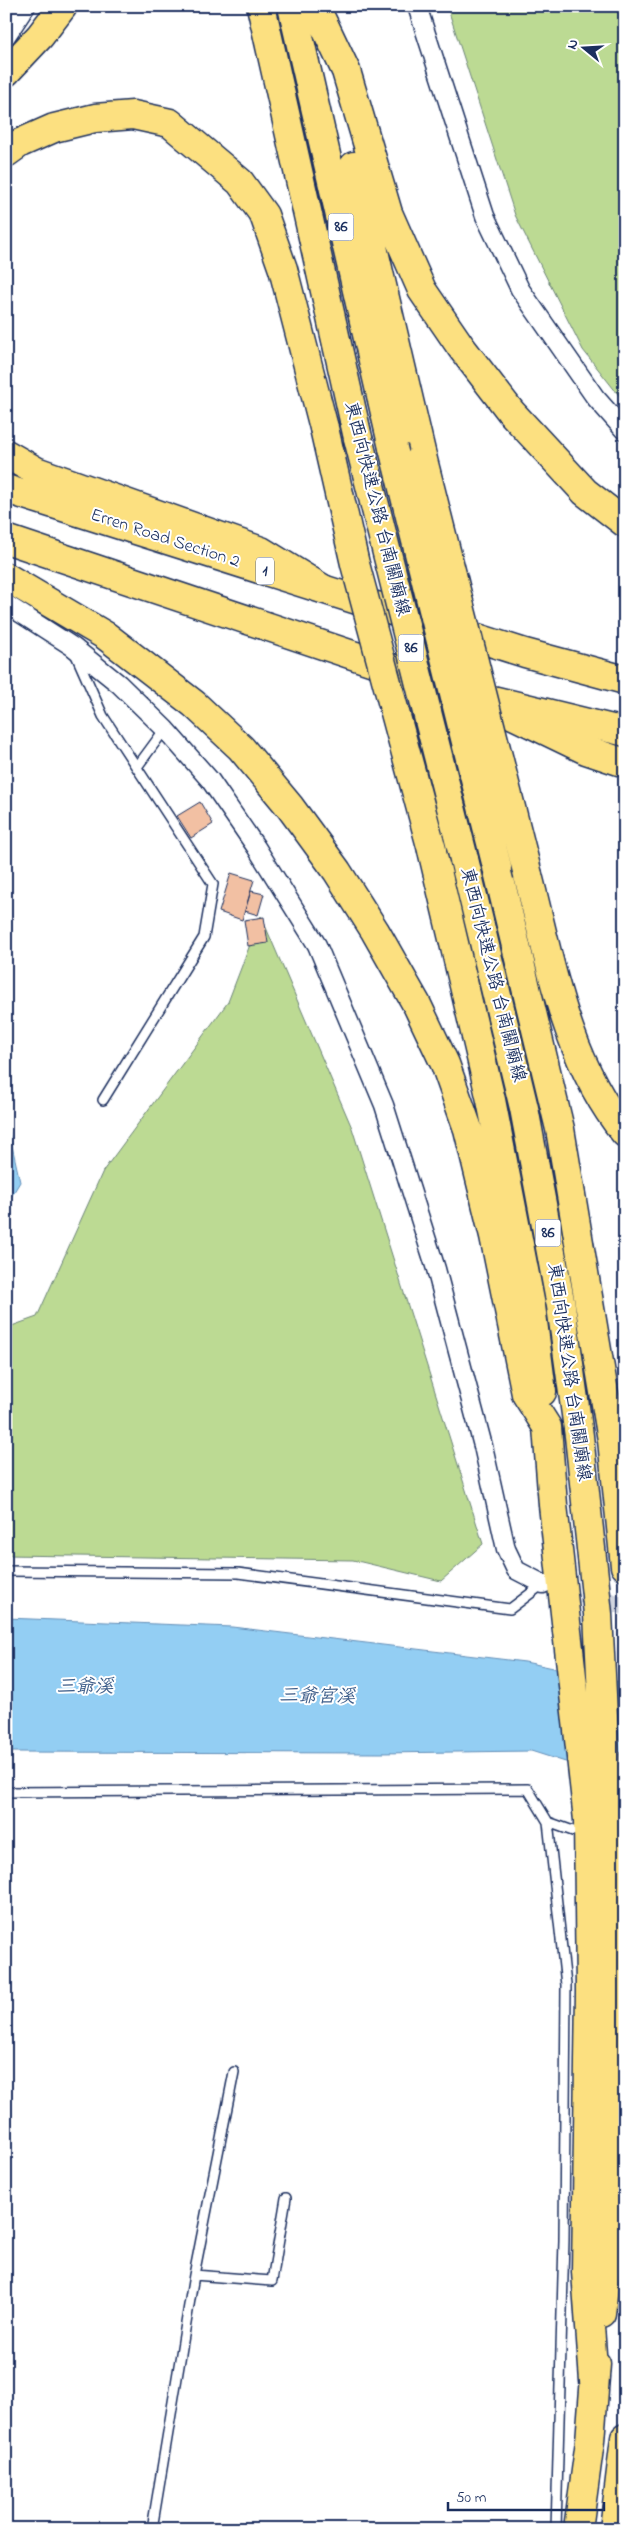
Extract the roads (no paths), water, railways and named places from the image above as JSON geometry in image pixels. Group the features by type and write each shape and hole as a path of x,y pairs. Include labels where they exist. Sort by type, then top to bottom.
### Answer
{"main road":[{"path":"6,72 40,36 63,6"},
{"name":"東西向快速公路 台南關廟線","path":"261,6 358,438 464,859 524,1108 562,1306 579,1436 598,1614 590,1825 617,1997 607,2258 594,2381 590,2440 578,2529"},
{"path":"309,8 331,79 367,212 422,456 561,1004 582,1067 611,1116 625,1134"},
{"path":"309,8 346,71 388,213 422,290 461,347 511,412 585,492 625,523"},
{"name":"東西向快速公路 台南關廟線","path":"309,8 393,448 560,1130 612,1440 625,1566"},
{"path":"6,153 20,143 54,128 95,118 132,115 170,123 240,182 264,215 283,269 324,428 355,564 432,850 491,1100 516,1224 531,1306 547,1427 564,1606 590,1825"},
{"path":"6,454 36,471 261,550 323,590"},
{"name":"Erren Road Section 2","path":"6,489 525,653 625,680"},
{"path":"6,539 472,695 625,732"},
{"path":"6,577 106,636 194,704 241,748 290,807 337,871 370,923 417,1005 445,1064 468,1129 494,1236 526,1394 547,1427"},
{"path":"472,695 586,750 625,763"},
{"path":"614,2529 625,2438"}],"street":[{"path":"6,36 26,6"},
{"path":"417,6 486,216 520,290 595,397 625,431"},
{"path":"6,604 73,647 119,684 165,729 210,780 256,846 316,944 384,1105 436,1269 484,1446 506,1549 516,1570 543,1584"}],"lane":[{"path":"73,647 103,716 213,884 204,938 103,1100"},
{"path":"137,767 165,729"},
{"path":"6,1571 238,1573 510,1610 543,1584"},
{"path":"6,1792 528,1789 548,1822 566,1985 564,2240 556,2529"},
{"path":"548,1822 590,1825"},
{"path":"152,2529 194,2275 234,2072"},
{"path":"194,2275 272,2281 286,2198"}],"water":[{"path":"6,1132 9,1132 20,1182 6,1205"},
{"name":"三爺溪","path":"6,1618 232,1627 525,1662 625,1683 625,1781 531,1751 381,1753 6,1752"}],"tunnel":[{"path":"555,1587 625,1606"}],"water label":[{"name":"三爺宮溪","path":"317,1697"}]}
